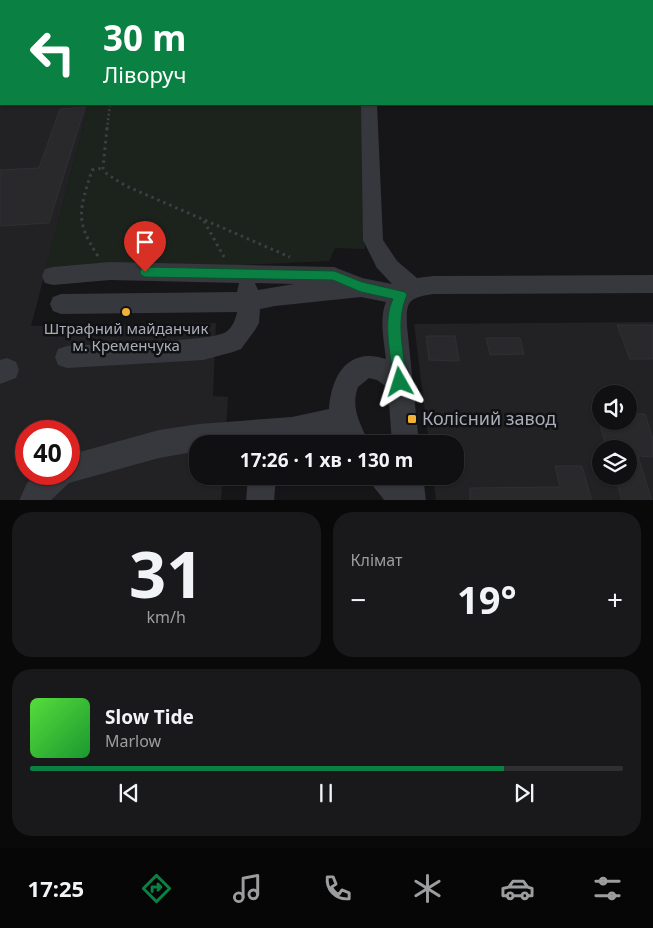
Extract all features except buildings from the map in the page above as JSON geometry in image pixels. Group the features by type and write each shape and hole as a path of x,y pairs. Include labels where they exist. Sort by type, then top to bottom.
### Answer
{"street":[{"path":"369,105 373,240 379,254 407,292"},
{"path":"53,276 110,271 334,276 361,287"},
{"path":"67,358 203,349 232,341 247,323 250,302 239,274"},
{"path":"61,304 250,302 275,296 361,287 407,292 433,285 653,284"},
{"path":"405,435 395,308 407,292"},
{"path":"351,435 343,420 341,400 348,380 356,371 397,344"},
{"path":"356,371 376,366 384,369 400,382"},
{"path":"276,435 343,420"},
{"path":"80,466 159,444 189,439"},
{"path":"33,500 37,493 46,485"},
{"path":"260,500 261,485"},
{"path":"391,485 404,500"},
{"path":"410,485 412,500"}],"path":[{"path":"110,105 103,168 107,174 126,186 203,221 290,257"},
{"path":"103,168 92,170 79,212 81,228 89,245 110,271"},
{"path":"203,221 239,274"}],"shaded area":[{"path":"0,105 89,105 31,326 216,323 213,396 228,397 226,435 189,435 189,485 222,485 221,500 0,500"},
{"path":"89,105 363,105 365,249 335,248 329,261 220,266 218,278 43,280"},
{"path":"653,322 653,500 436,500 434,485 464,485 464,435 428,435 414,324"}],"place":[{"name":"Штрафний майданчик м. Кременчука","path":"126,312"},
{"name":"Колісний завод","path":"412,419"}],"route":[{"path":"145,272 334,276 361,287 401,295 395,308 400,382"}]}
